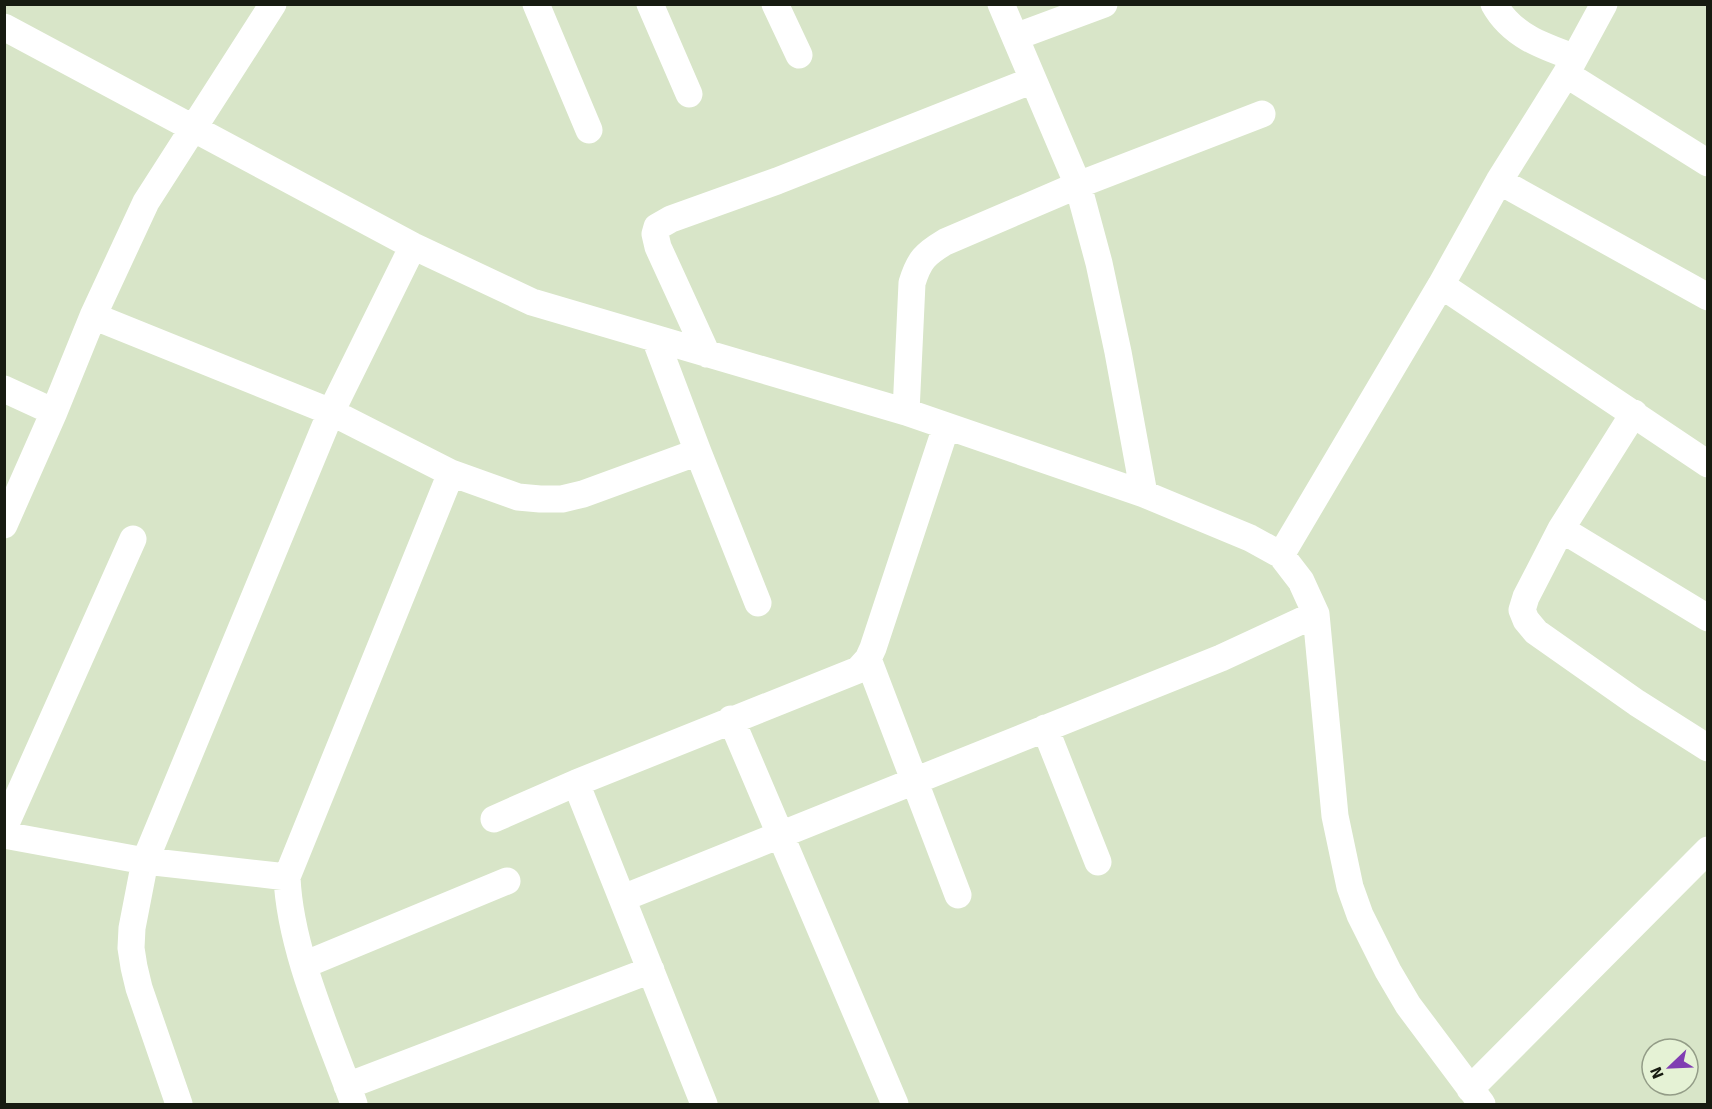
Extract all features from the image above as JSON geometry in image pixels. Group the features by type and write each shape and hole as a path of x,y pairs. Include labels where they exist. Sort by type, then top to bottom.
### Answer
{"street":[{"path":"4,525 13,484 54,412 93,316 146,202 273,4"},
{"path":"536,4 589,129"},
{"path":"650,4 689,94"},
{"path":"775,4 799,55"},
{"path":"1001,4 1078,185 1099,262 1144,494"},
{"path":"1015,37 1104,4"},
{"path":"1494,4 1513,29 1569,65 1707,163"},
{"path":"1281,555 1604,4"},
{"path":"4,27 413,246 532,302 906,412 946,428 1144,494 1250,538 1281,555 1301,580 1316,614 1335,816 1350,887 1360,915 1408,1005 1476,1097 1707,850"},
{"path":"706,354 658,248 655,234 657,227 671,219 777,181 1033,80"},
{"path":"906,412 912,283 917,266 928,252 945,242 1078,185 1262,114"},
{"path":"1499,181 1707,297"},
{"path":"179,1104 139,988 131,948 132,928 145,861 331,412 413,246"},
{"path":"1441,285 1707,464"},
{"path":"93,316 331,412 451,473 518,497 562,499 583,494 698,452"},
{"path":"656,340 758,603"},
{"path":"4,389 54,412"},
{"path":"1634,413 1561,529 1526,597 1522,610 1526,620 1536,632 1637,703 1707,747"},
{"path":"494,819 732,719 858,670 868,659 946,428"},
{"path":"451,473 286,877 291,918 304,965 350,1095 651,970"},
{"path":"1561,529 1707,618"},
{"path":"4,828 133,539"},
{"path":"623,898 1221,657 1316,614"},
{"path":"868,659 958,895"},
{"path":"732,719 895,1104"},
{"path":"1045,728 1098,862"},
{"path":"576,783 704,1104"},
{"path":"4,836 145,861 286,877"},
{"path":"304,965 507,880"}]}
